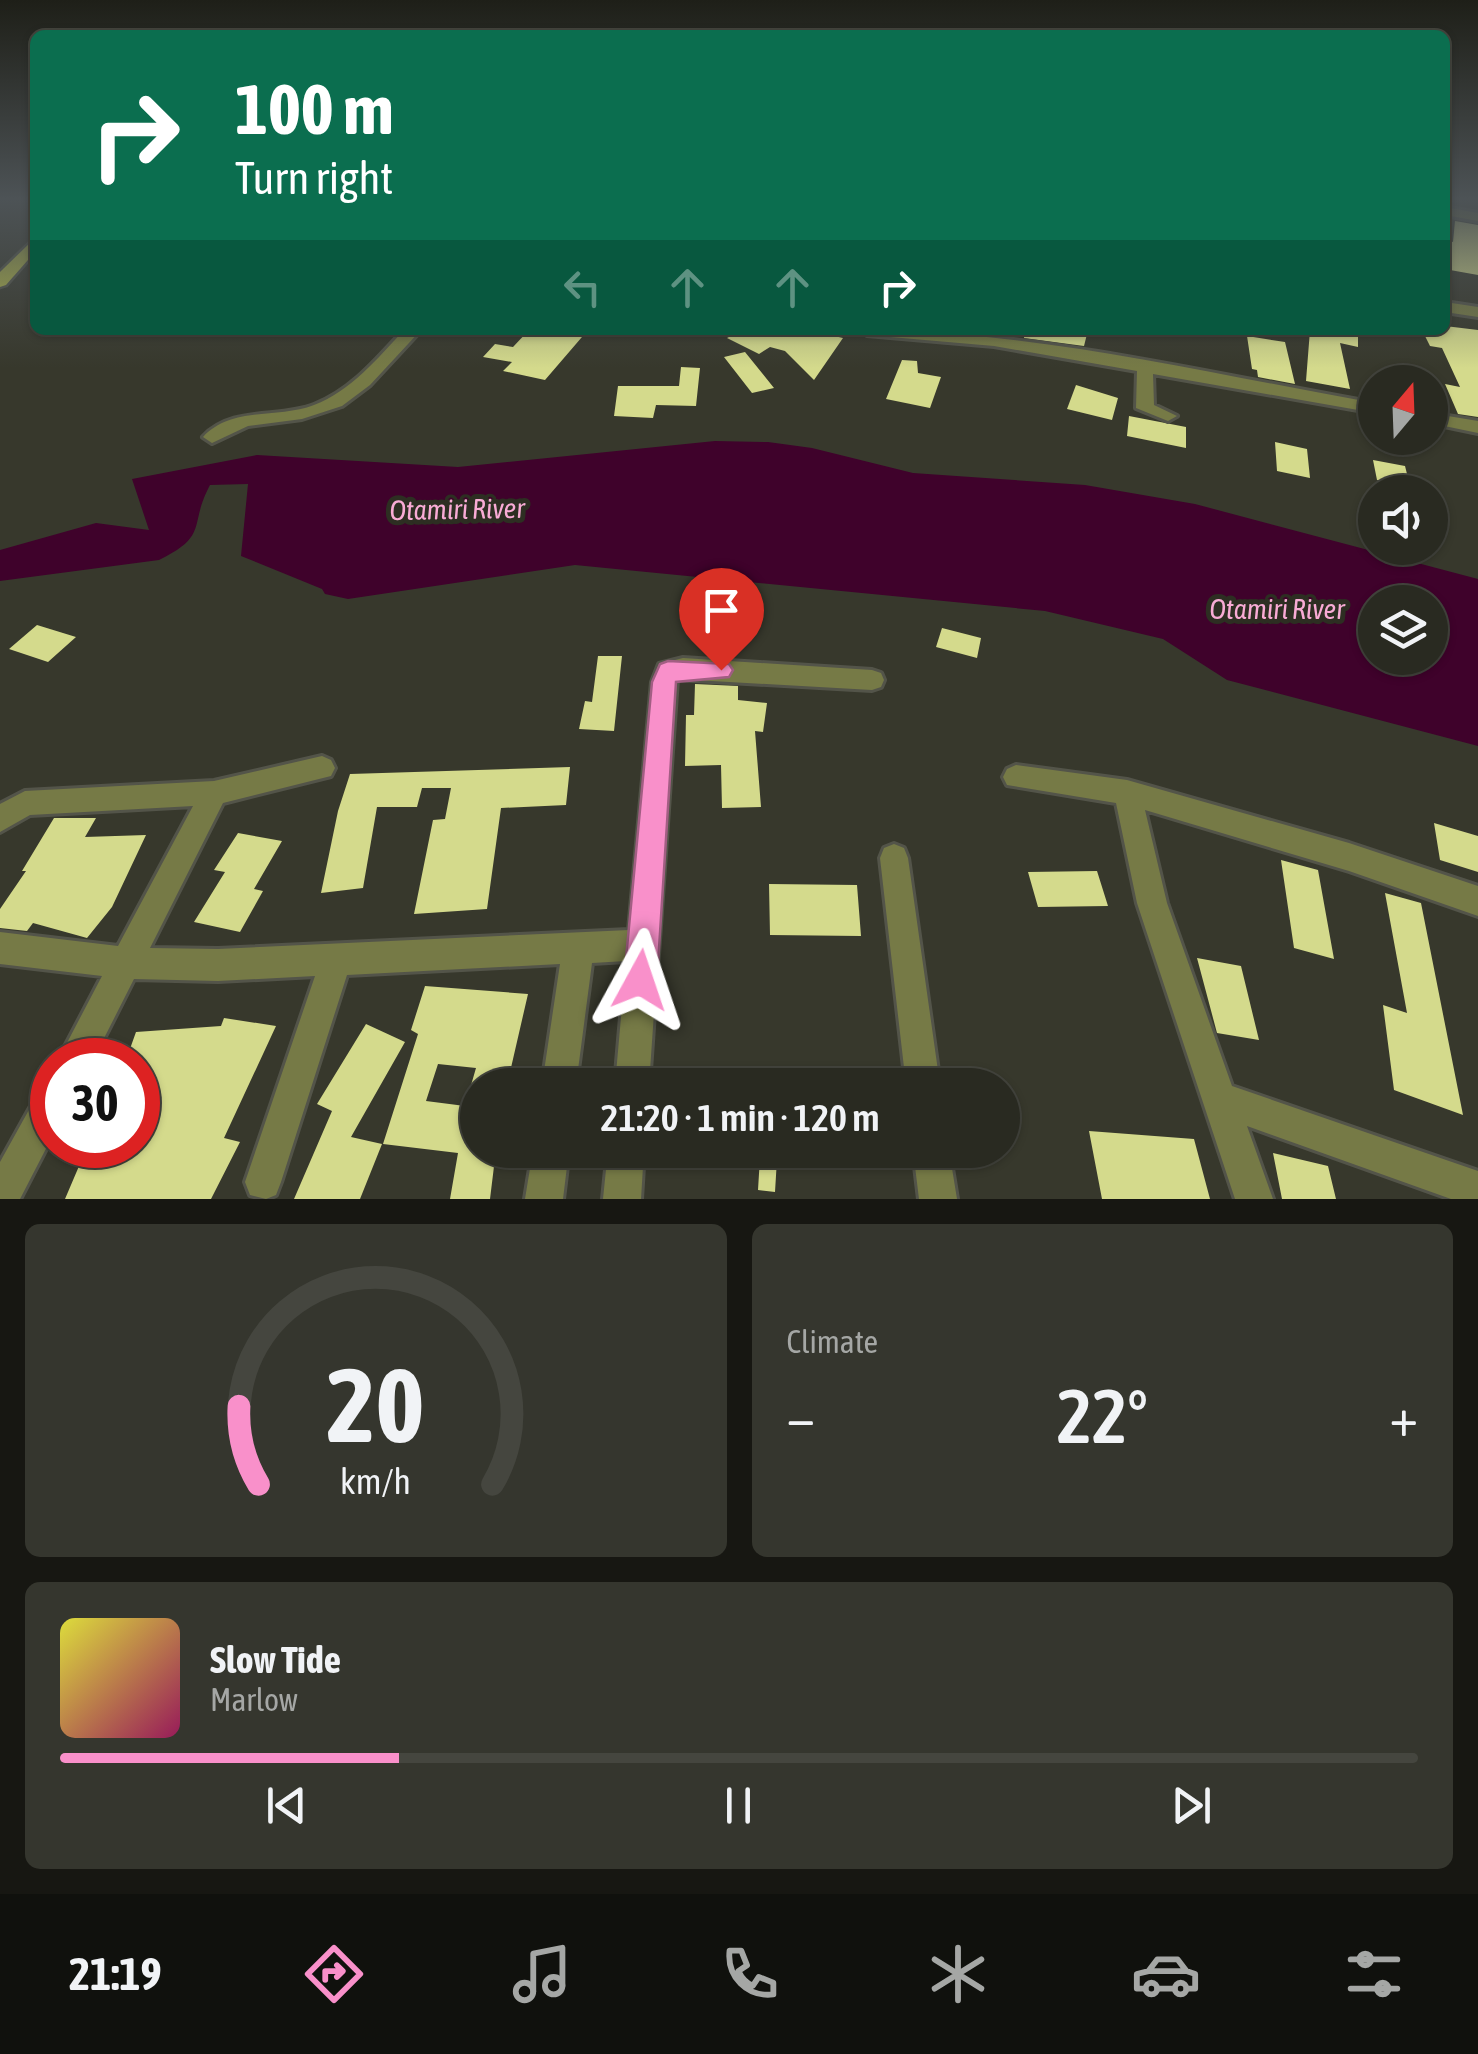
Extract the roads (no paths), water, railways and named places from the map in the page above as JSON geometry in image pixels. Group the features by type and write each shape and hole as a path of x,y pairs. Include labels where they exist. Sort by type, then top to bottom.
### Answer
{"main road":[{"path":"0,282 23,256"}],"street":[{"path":"1450,308 1478,312"},
{"path":"212,436 245,418 303,414 334,404 358,388 408,335"},
{"path":"1000,336 1358,405"},
{"path":"1146,367 1145,408 1168,416"},
{"path":"1448,421 1478,427"},
{"path":"633,1068 664,682 668,671 683,668 872,680"},
{"path":"0,819 25,803 214,792 322,768"},
{"path":"1016,777 1126,792 1349,857 1478,901"},
{"path":"87,1038 214,792"},
{"path":"1126,792 1152,903 1254,1199"},
{"path":"894,858 921,1068"},
{"path":"0,948 128,963 218,964 644,945"},
{"path":"562,1068 578,947"},
{"path":"263,1182 337,958"},
{"path":"1220,1099 1478,1190"},
{"path":"0,1199 30,1143"},
{"path":"544,1199 548,1168"},
{"path":"622,1199 625,1168"},
{"path":"934,1168 938,1199"}],"water":[{"name":"Otamiri River","path":"715,441 768,442 812,448 913,473 1085,485 1195,504 1358,547 1358,565 1425,565 1478,579 1478,746 1227,680 1163,639 1045,611 575,565 348,599 325,594 322,589 241,556 248,484 210,485 192,536 159,560 0,581 0,550 96,523 149,530 132,479 257,455 458,467"}]}
